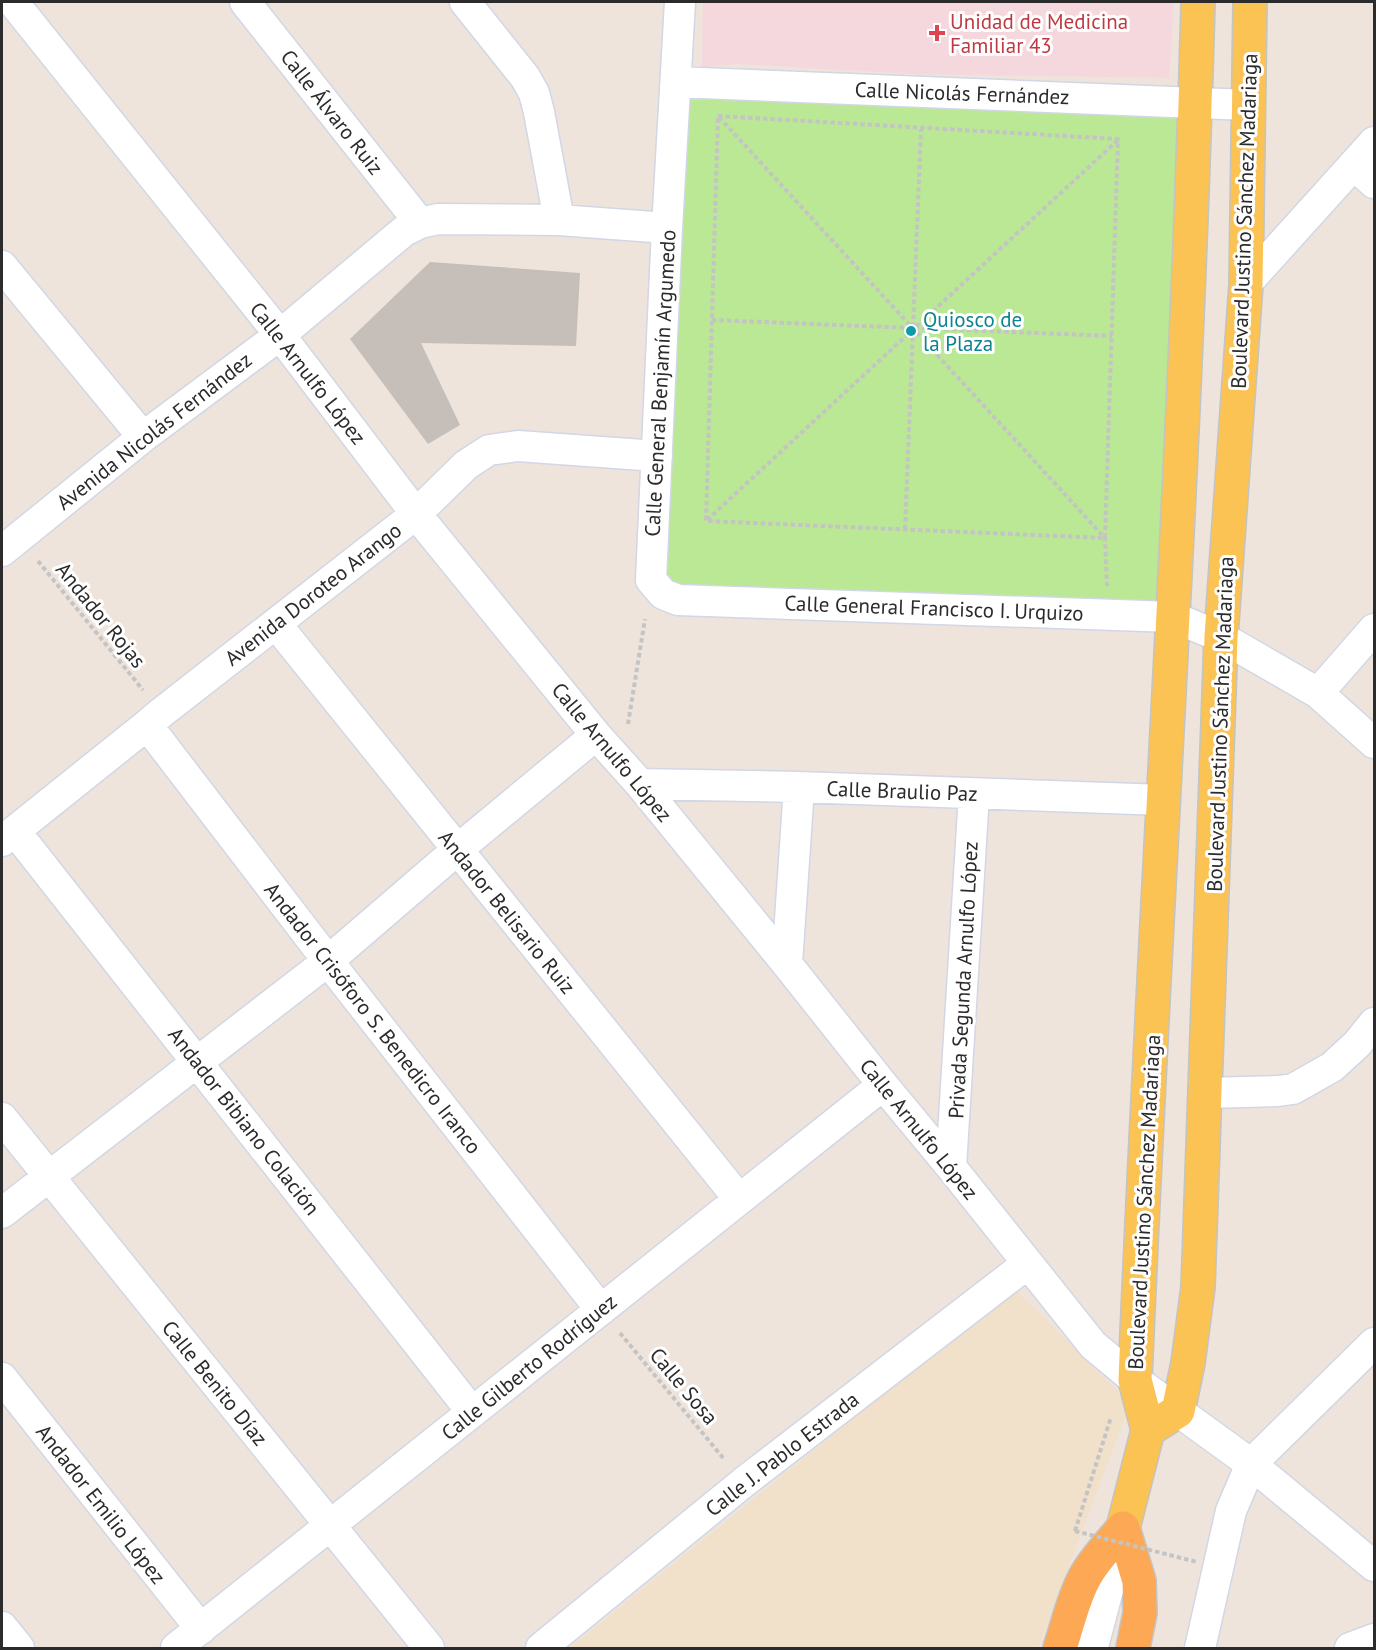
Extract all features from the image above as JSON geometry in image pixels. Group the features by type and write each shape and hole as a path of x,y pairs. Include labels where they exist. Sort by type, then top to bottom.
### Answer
{"highway":[{"path":"1060,1648 1076,1595 1086,1575 1123,1528"},
{"path":"1123,1528 1139,1581 1140,1613 1133,1648"}],"main road":[{"name":"Boulevard Justino Sánchez Madariaga","path":"1090,1648 1148,1430 1135,1380 1173,617 1198,2"},
{"name":"Boulevard Justino Sánchez Madariaga","path":"1178,1411 1188,1363 1198,1287 1221,637 1246,284 1250,2"},
{"path":"1148,1430 1178,1411"}],"street":[{"name":"Calle Arnulfo López","path":"13,2 280,335 416,514 787,964 1093,1345 1135,1380 1251,1464 1374,1566"},
{"name":"Calle Álvaro Ruiz","path":"245,2 420,224"},
{"path":"465,2 525,77 534,93 559,220"},
{"name":"Calle General Benjamín Argumedo","path":"651,580 680,2"},
{"name":"Calle Nicolás Fernández","path":"676,82 1248,105"},
{"path":"1246,284 1364,174 1374,142"},
{"path":"420,224 438,219 559,220 667,228"},
{"name":"Avenida Nicolás Fernández","path":"6,546 143,437 280,335 404,231 420,224"},
{"path":"2,266 143,437"},
{"name":"Avenida Doroteo Arango","path":"8,836 416,514 466,465 489,450 518,446 657,456"},
{"name":"Calle General Francisco I. Urquizo","path":"651,580 663,594 678,600 1173,617 1221,637 1318,693 1374,743"},
{"name":"Andador Belisario Ruiz","path":"276,624 739,1199"},
{"path":"1318,693 1374,629"},
{"name":"Andador Crisóforo S. Benedicro Iranco","path":"154,719 328,961 601,1310"},
{"path":"2,1213 328,961 596,735"},
{"name":"Calle Braulio Paz","path":"631,774 799,787 1164,800"},
{"path":"787,964 799,787"},
{"name":"Privada Segunda Arnulfo López","path":"951,1167 974,794"},
{"name":"Andador Bibiano Colación","path":"8,836 197,1062 472,1412"},
{"path":"1206,1093 1293,1089 1332,1067 1357,1044 1374,1023"},
{"name":"Calle Gilberto Rodríguez","path":"176,1648 883,1085"},
{"name":"Calle Benito Díaz","path":"2,1118 329,1527 429,1648"},
{"name":"Calle J. Pablo Estrada","path":"541,1648 744,1482 1027,1264"},
{"path":"1200,1648 1231,1511 1251,1464 1374,1343"},
{"name":"Andador Emilio López","path":"2,1378 201,1629"},
{"path":"2,1627 19,1648"},
{"path":"1350,1648 1374,1639"}],"path":[{"path":"718,116 1118,139"},
{"path":"706,521 718,116"},
{"path":"718,116 1105,538"},
{"path":"905,529 921,129"},
{"path":"706,521 1118,139"},
{"path":"1109,614 1105,538 1118,139"},
{"path":"712,320 1112,336"},
{"path":"706,521 1105,538"},
{"name":"Andador Rojas","path":"6,546 154,719"},
{"path":"631,774 651,580"},
{"name":"Calle Sosa","path":"601,1310 744,1482"},
{"path":"1106,1436 1076,1531 1197,1562"}],"shaded area":[{"name":"Unidad de Medicina Familiar 43","path":"703,2 1174,2 1169,78 913,74 738,64 702,67"},
{"path":"1014,1288 1130,1404 1038,1648 570,1648"}],"green space":[{"path":"680,84 1188,107 1165,610 663,592"}],"building":[{"path":"430,262 580,273 576,346 421,343 460,425 428,444 350,339"}],"place":[{"name":"Unidad de Medicina Familiar 43","path":"937,33"},
{"name":"Quiosco de la Plaza","path":"911,331"}]}
